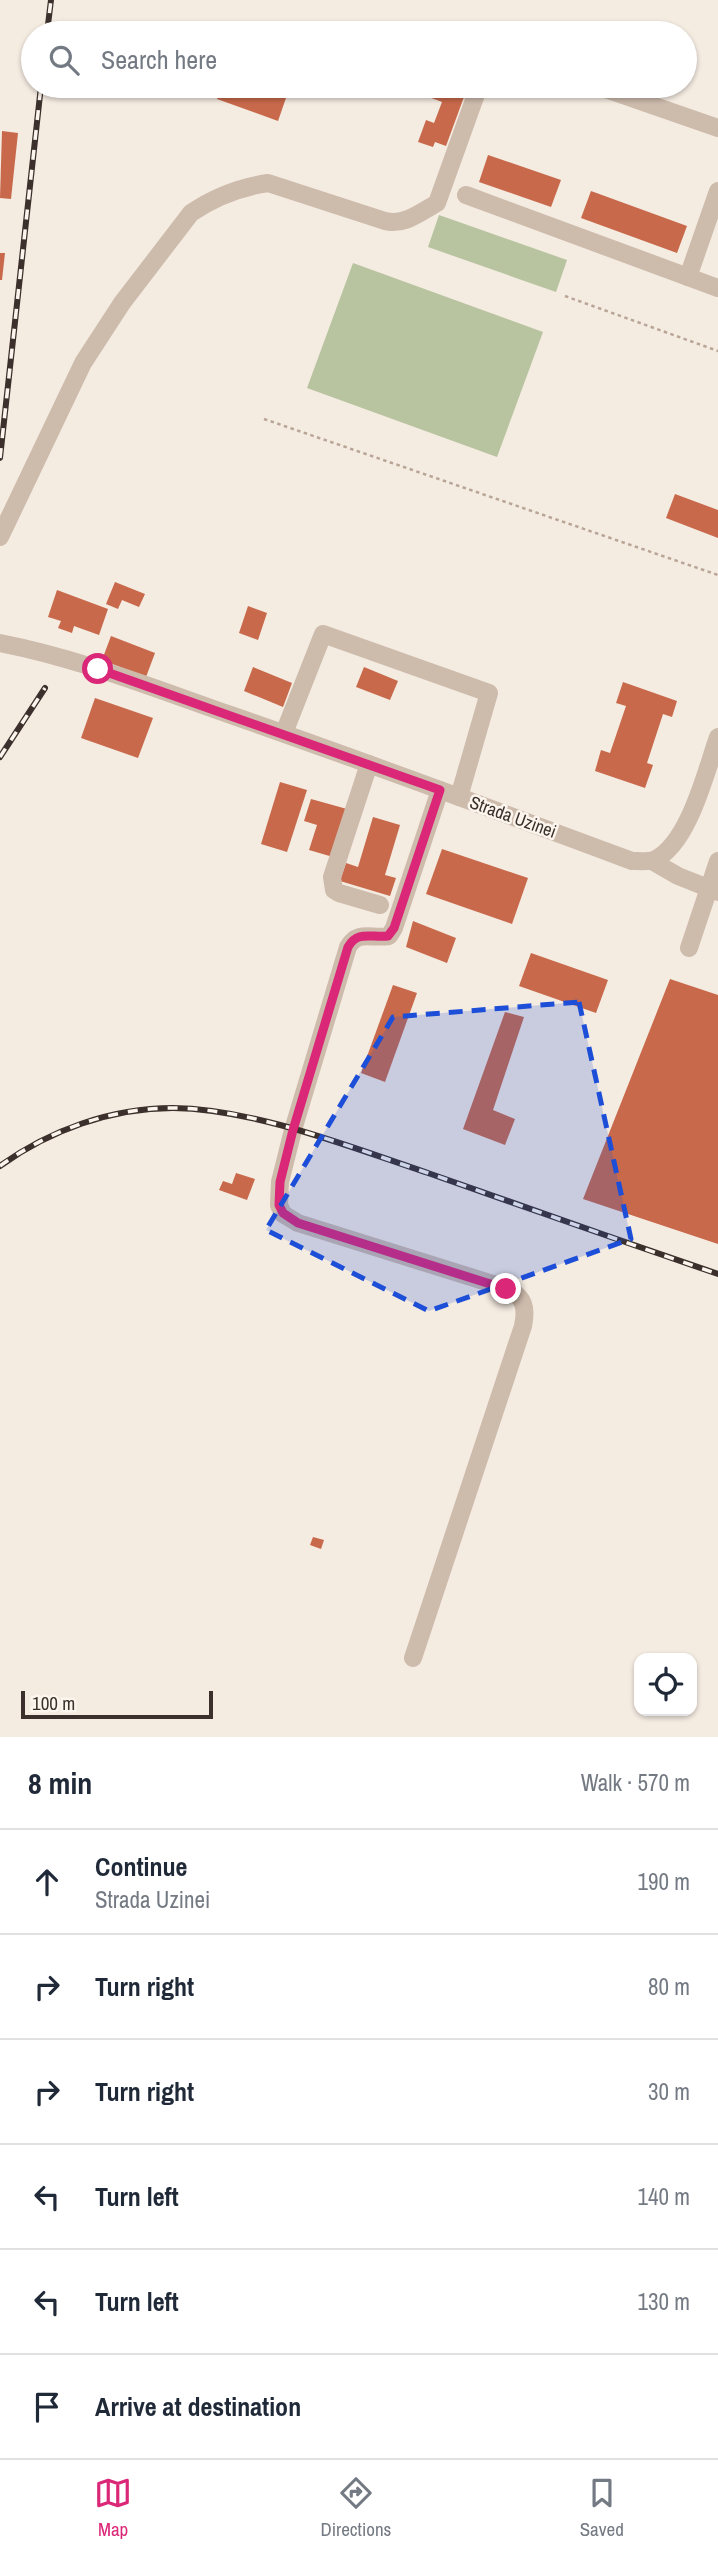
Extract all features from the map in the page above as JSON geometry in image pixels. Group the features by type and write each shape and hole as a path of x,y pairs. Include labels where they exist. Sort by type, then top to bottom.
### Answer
{"street":[{"path":"0,537 83,363 122,303 179,226 191,214 205,204 253,185 268,183 385,221 404,221 437,203 476,98"},
{"path":"632,98 718,128"},
{"path":"688,277 718,191"},
{"path":"466,195 718,288"},
{"path":"284,733 323,634 489,693 459,797"},
{"name":"Strada Uzinei","path":"0,643 98,669 284,733 632,861 652,860"},
{"path":"713,890 678,876 652,860 669,848 683,828 718,737"},
{"path":"369,764 332,877 332,885 339,893 380,905"},
{"path":"413,1658 526,1312 517,1295 493,1284 298,1223 283,1213 278,1195 293,1130 348,947 353,939 362,935 388,936 394,928 440,790"},
{"path":"689,948 713,890 718,861"}],"path":[{"path":"565,296 718,351"},
{"path":"264,419 718,575"}],"highlighted area":[{"path":"579,1002 631,1239 429,1311 266,1230 393,1017"}],"green space":[{"path":"439,215 567,260 556,292 428,247"},
{"path":"353,263 543,332 497,457 307,388"}],"building":[{"path":"217,98 286,98 278,121"},
{"path":"431,98 464,98 446,146 435,142 433,147 418,142 426,120 434,123 442,102"},
{"path":"2,131 18,133 11,199 0,198"},
{"path":"488,155 561,180 551,207 479,182"},
{"path":"591,191 687,226 677,253 581,218"},
{"path":"0,253 5,253 2,280 0,280"},
{"path":"675,494 718,510 718,538 666,518"},
{"path":"115,582 145,594 139,607 122,600 118,609 106,604"},
{"path":"57,590 108,609 99,635 74,626 72,633 58,628 61,621 48,617"},
{"path":"248,606 267,613 258,640 239,633"},
{"path":"111,636 155,653 146,677 102,660"},
{"path":"253,667 292,683 283,707 244,691"},
{"path":"364,667 398,681 390,700 356,687"},
{"path":"623,682 677,701 672,717 663,714 647,763 653,765 645,788 595,771 601,750 610,753 626,706 616,703"},
{"path":"95,698 153,718 138,758 81,738"},
{"path":"280,782 307,790 287,852 261,844"},
{"path":"311,799 347,809 333,857 309,850 317,825 304,821"},
{"path":"373,817 400,825 385,875 396,878 390,896 340,881 346,863 358,867"},
{"path":"442,849 528,878 512,924 426,894"},
{"path":"413,921 456,938 447,963 406,947"},
{"path":"531,953 608,980 596,1013 519,986"},
{"path":"670,979 718,995 718,1244 583,1199"},
{"path":"393,985 417,993 385,1082 361,1073"},
{"path":"505,1012 524,1017 493,1110 515,1119 505,1145 463,1129"},
{"path":"236,1173 255,1179 247,1200 219,1190 223,1181 232,1184"},
{"path":"313,1537 324,1540 321,1549 310,1545"}],"railway":[{"path":"48,21 51,0"},
{"path":"0,458 40,98"},
{"path":"0,757 45,688"},
{"path":"0,1166 39,1142 82,1123 150,1109 204,1110 269,1122 335,1141 718,1274"}],"route":[{"path":"98,669 440,790 394,928 388,936 362,935 353,939 348,947 293,1130 280,1182 279,1205 289,1219 298,1223 506,1289"}]}
